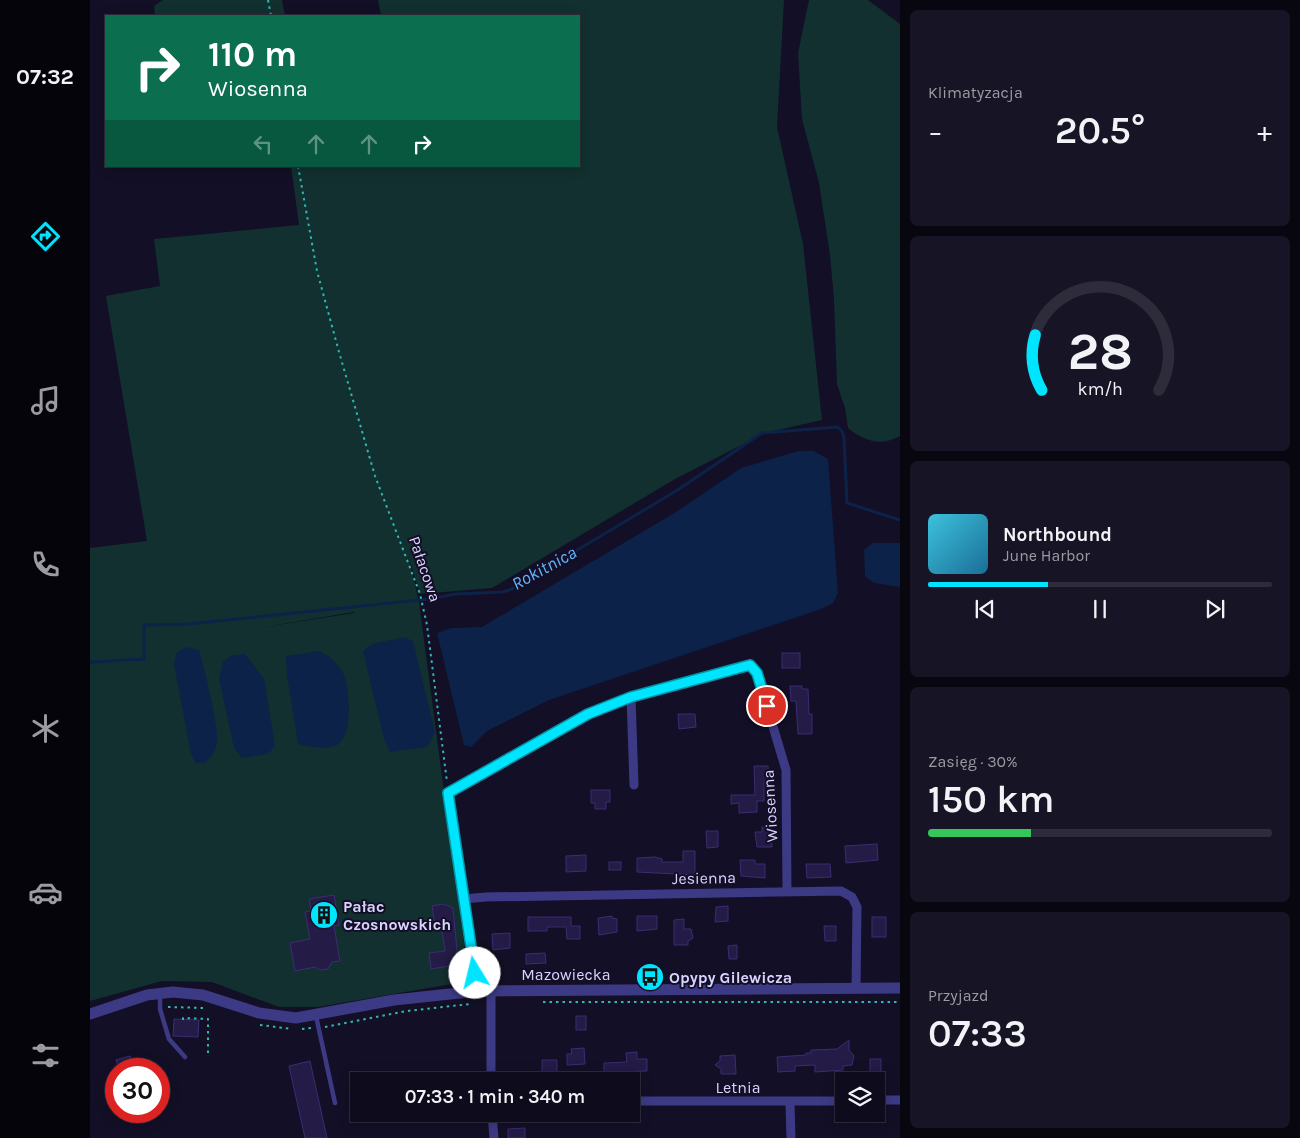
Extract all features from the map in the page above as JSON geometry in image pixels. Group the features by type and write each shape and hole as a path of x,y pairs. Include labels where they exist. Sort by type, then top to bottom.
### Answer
{"street":[{"name":"Wiosenna","path":"448,793 588,714 631,697 750,665 757,673 786,770 787,891"},
{"path":"631,697 634,785"},
{"path":"448,793 478,991"},
{"name":"Jesienna","path":"463,899 486,897 841,891 852,897 857,907 856,988"},
{"name":"Mazowiecka","path":"90,1014 128,1001 160,994 187,993 204,995 272,1016 296,1018 316,1016 394,1000 491,990 900,988"},
{"path":"491,990 491,1072"},
{"path":"885,1100 900,1100"},
{"name":"Letnia","path":"640,1101 835,1101"},
{"path":"790,1102 791,1138"},
{"path":"493,1122 494,1138"}],"lane":[{"path":"160,994 160,1007 169,1040 185,1057"},
{"path":"316,1016 335,1103"}],"path":[{"path":"268,0 271,15"},
{"name":"Pałacowa","path":"298,167 317,271 339,352 376,476 420,594 426,625 448,793"},
{"path":"536,1001 582,1003 900,1002"},
{"path":"322,1027 407,1011 474,1004"},
{"path":"160,1007 209,1008"},
{"path":"183,1020 183,1018 208,1019 208,1054 206,1054"},
{"path":"259,1025 289,1030 312,1028"}],"green space":[{"path":"163,0 282,0 285,15 155,15 154,6"},
{"path":"378,0 784,0 777,127 803,244 822,420 765,433 675,479 492,588 420,594 408,555 419,602 469,981 318,1007 279,1007 212,982 162,981 90,1001 90,548 147,541 106,296 160,286 154,239 299,225 291,167 580,167 580,15 381,15","holes":["354,612 354,613 258,628"]},
{"path":"809,0 868,0 900,24 900,436 886,441 879,442 866,439 848,428 845,408 837,384 834,299 830,255 819,183 802,119 798,53"}],"water":[{"path":"799,451 814,451 828,459 838,593 833,603 821,609 549,700 487,731 471,747 464,745 437,633 452,628 482,627 676,512 741,468"},
{"path":"873,543 900,543 900,587 874,583 865,576 864,550"},
{"path":"404,637 413,641 435,732 427,747 390,752 384,739 363,651 372,644"},
{"path":"187,647 199,650 216,725 217,743 210,759 205,763 196,763 191,754 174,664 177,652"},
{"path":"319,651 327,655 340,667 346,682 349,701 348,723 342,741 337,745 323,748 298,744 287,675 286,656"},
{"path":"245,654 264,679 275,746 268,754 242,758 234,748 219,678 223,661 233,655"}],"building":[{"path":"782,653 800,653 800,668 782,668"},
{"path":"790,686 802,686 802,689 808,689 809,714 812,714 812,734 798,734 796,701 791,701"},
{"path":"678,714 695,714 696,727 679,729"},
{"path":"754,766 768,766 769,782 764,782 764,801 757,801 757,812 739,813 739,803 731,804 731,795 755,795"},
{"path":"591,790 610,790 610,802 606,802 606,809 595,809 595,803 591,803"},
{"path":"762,827 771,827 772,847 757,847 755,832 762,832"},
{"path":"706,831 718,831 718,847 707,848"},
{"path":"877,844 878,860 846,863 845,846"},
{"path":"683,851 695,851 695,875 637,872 637,858 655,857 662,859 662,862 683,862"},
{"path":"586,855 586,871 566,872 566,856"},
{"path":"740,860 755,860 755,864 765,864 765,878 741,876"},
{"path":"609,862 621,862 621,870 609,870"},
{"path":"806,864 830,864 831,877 807,878"},
{"path":"334,895 339,925 334,926 340,961 332,962 328,969 320,970 315,967 295,971 290,943 310,939 305,912 311,911 309,899"},
{"path":"443,904 453,908 458,961 449,966 431,969 429,953 445,951 441,924 435,926 432,906"},
{"path":"728,906 728,921 715,922 716,907"},
{"path":"612,916 612,918 617,919 617,932 599,935 598,918"},
{"path":"637,916 657,916 657,929 637,931"},
{"path":"528,917 571,917 571,926 580,926 580,939 567,939 566,927 547,927 547,931 528,931"},
{"path":"872,917 886,917 886,937 872,937"},
{"path":"684,919 684,929 691,929 693,938 688,941 688,945 674,945 674,920"},
{"path":"824,926 836,926 836,941 825,941"},
{"path":"510,933 510,948 493,950 492,934"},
{"path":"737,945 737,959 729,959 728,946"},
{"path":"545,953 546,963 526,964 526,954"},
{"path":"576,1016 586,1016 586,1030 576,1030"},
{"path":"174,1019 199,1020 198,1037 173,1036"},
{"path":"849,1040 849,1050 854,1056 852,1065 843,1066 843,1070 815,1072 815,1065 795,1066 795,1071 778,1072 777,1057 806,1055 806,1053 811,1053 811,1050 837,1049"},
{"path":"584,1048 585,1064 567,1065 567,1054 572,1054 571,1049"},
{"path":"637,1052 637,1059 647,1059 647,1071 604,1072 604,1063 627,1062 626,1053"},
{"path":"735,1055 736,1074 721,1074 721,1069 715,1065 720,1061 720,1056"},
{"path":"870,1059 881,1059 881,1072 870,1072"},
{"path":"542,1060 557,1060 557,1072 542,1072"},
{"path":"310,1061 327,1138 305,1138 289,1066"},
{"path":"525,1128 525,1138 508,1138 508,1129"}],"waterway":[{"name":"Rokitnica","path":"90,662 144,659 144,625 188,624 429,599 456,594 503,592 512,589 676,491 762,433 838,427 842,431 844,438 847,503 900,520"}],"place":[{"name":"Pałac Czosnowskich","path":"324,915"},
{"name":"Opypy Gilewicza","path":"650,977"}],"route":[{"path":"475,973 448,793 588,714 631,697 750,665 757,673 767,706"}]}
